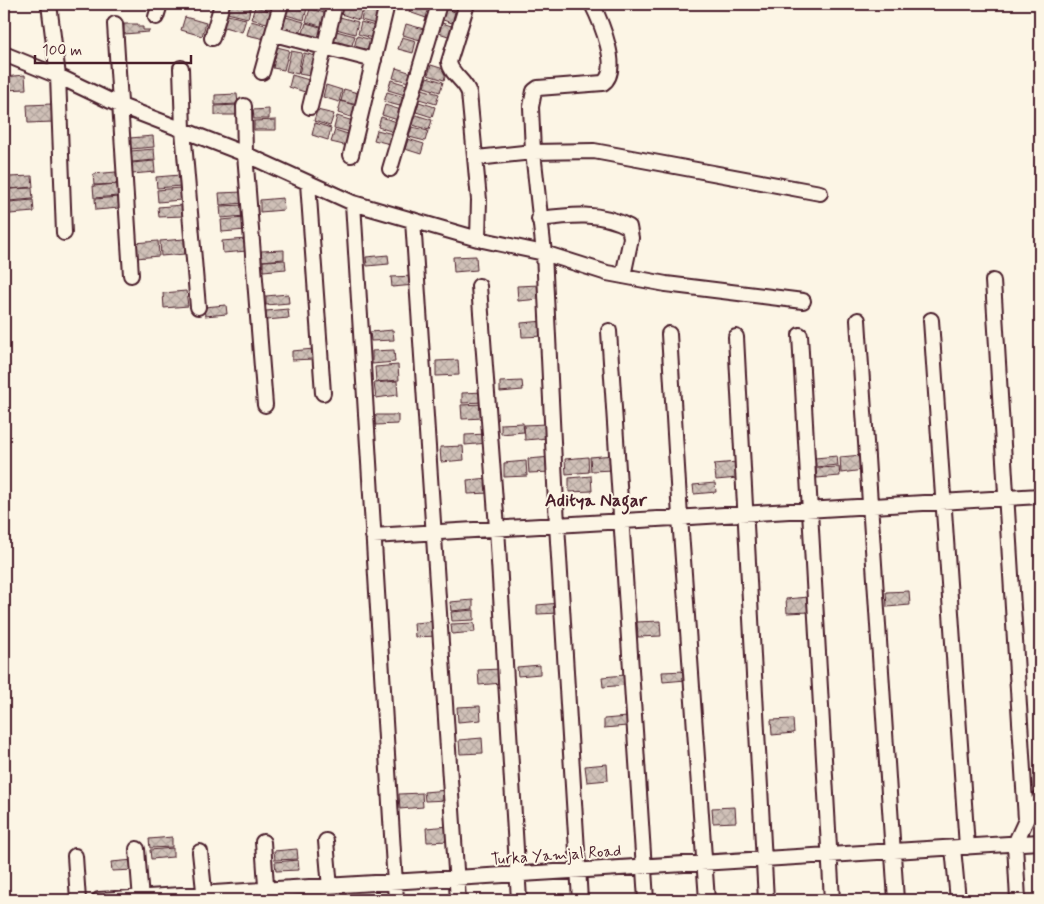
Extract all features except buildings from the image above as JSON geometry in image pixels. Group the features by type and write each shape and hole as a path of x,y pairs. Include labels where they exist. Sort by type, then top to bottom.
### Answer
{"street":[{"path":"49,4 58,76 64,234"},
{"path":"212,38 222,4"},
{"path":"262,72 281,4"},
{"path":"310,107 335,4"},
{"path":"351,155 387,4"},
{"path":"390,169 439,4"},
{"path":"467,4 449,62 450,67 465,83 469,93 479,200 478,238"},
{"path":"580,900 557,525 544,253 533,152 531,107 534,91 544,86 595,84 608,80 610,73 609,54 600,18 592,4"},
{"path":"116,24 131,275"},
{"path":"274,34 374,60"},
{"path":"4,54 58,76 121,106 245,154 353,202 478,238 544,253 623,276 666,284 803,301"},
{"path":"181,68 183,130 198,308"},
{"path":"244,106 245,154 265,405"},
{"path":"476,158 533,152 594,151 820,193"},
{"path":"308,183 323,394"},
{"path":"353,202 396,900"},
{"path":"539,219 576,214 599,216 629,227 631,238 623,276"},
{"path":"413,220 458,900"},
{"path":"993,281 1026,820"},
{"path":"479,286 497,528 519,900"},
{"path":"858,320 896,900"},
{"path":"932,320 960,847 958,900"},
{"path":"609,331 646,900"},
{"path":"669,334 707,900"},
{"path":"800,335 832,900"},
{"path":"736,337 766,900"},
{"path":"373,536 1040,496"},
{"path":"1018,900 1015,844 1026,820 1040,798"},
{"path":"326,841 331,900"},
{"path":"262,842 267,895"},
{"name":"Turka Yamjal Road","path":"100,900 267,895 331,886 457,877 517,876 704,861 763,860 1040,842"},
{"path":"137,849 141,899"},
{"path":"200,852 204,897"},
{"path":"75,856 78,900"}],"district":[{"name":"Aditya Nagar","path":"596,500"}]}
